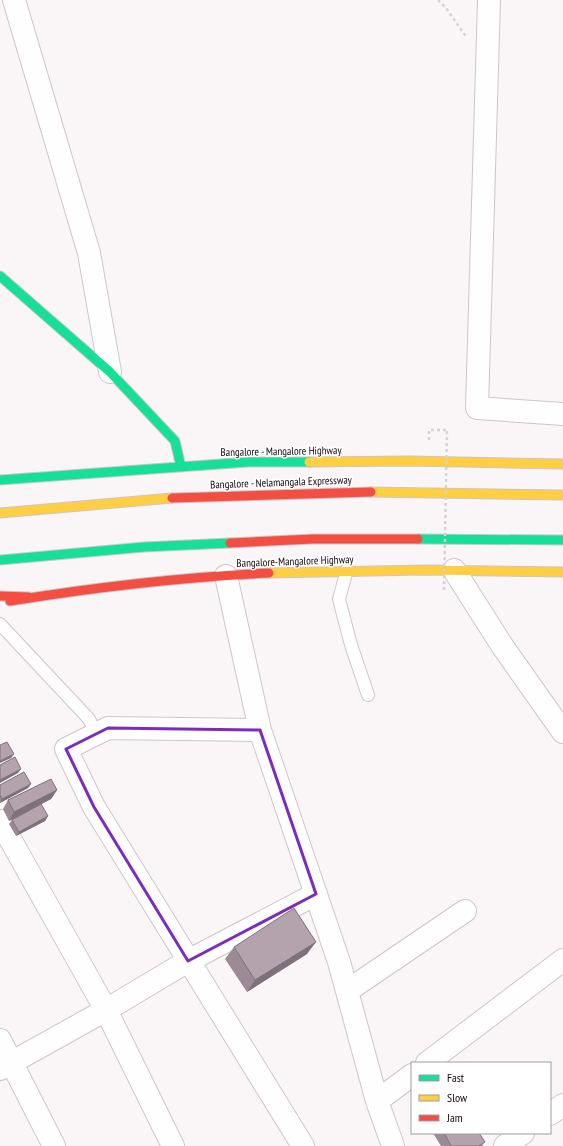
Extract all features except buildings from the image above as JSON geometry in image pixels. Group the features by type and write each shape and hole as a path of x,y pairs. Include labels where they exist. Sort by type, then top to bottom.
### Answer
{"main road":[{"path":"0,276 110,372 175,441 181,467"},
{"name":"Bangalore - Mangalore Highway","path":"0,480 248,462 410,461 563,464"},
{"name":"Bangalore - Nelamangala Expressway","path":"0,513 154,498 250,494 368,492 563,495"},
{"path":"0,560 144,547 313,538 563,540"},
{"name":"Bangalore-Mangalore Highway","path":"29,597 116,585 226,576 347,570 563,572"},
{"path":"0,596 29,597"},
{"path":"0,603 29,597"}],"street":[{"path":"14,0 89,253 110,372"},
{"path":"489,0 477,408 563,414"},
{"path":"454,570 504,647 563,732"},
{"path":"226,576 260,730 316,894 347,991 377,1101 393,1146"},
{"path":"260,730 108,728 66,749 94,807 303,1146"},
{"path":"0,821 106,1010 173,1146"},
{"path":"6,1065 106,1010 188,961 316,894"},
{"path":"347,991 465,911"},
{"path":"428,1062 563,960"},
{"path":"0,1040 6,1065 54,1146"},
{"path":"377,1101 411,1076"},
{"path":"551,1113 563,1105"},
{"path":"505,1146 522,1134"}],"lane":[{"path":"347,570 339,599 351,645 368,695"},
{"path":"0,624 90,719 96,734"}],"path":[{"path":"438,0 446,8 468,40"},
{"path":"429,430 447,430 444,590"}],"highlighted area":[{"path":"108,728 260,730 316,894 188,961 94,807 66,749"}],"traffic: fast":[{"path":"0,276 110,372 175,441 181,467"},
{"path":"0,480 248,462 309,462"},
{"path":"418,539 563,540"},
{"path":"0,560 144,547 230,543"}],"traffic: slow":[{"path":"309,462 410,461 563,464"},
{"path":"371,492 563,495"},
{"path":"0,513 172,498"},
{"path":"269,573 425,570 563,572"}],"traffic: jam":[{"path":"172,498 371,492"},
{"path":"230,543 313,539 418,539"},
{"path":"10,601 139,583 269,573"},
{"path":"0,596 29,597"}]}
